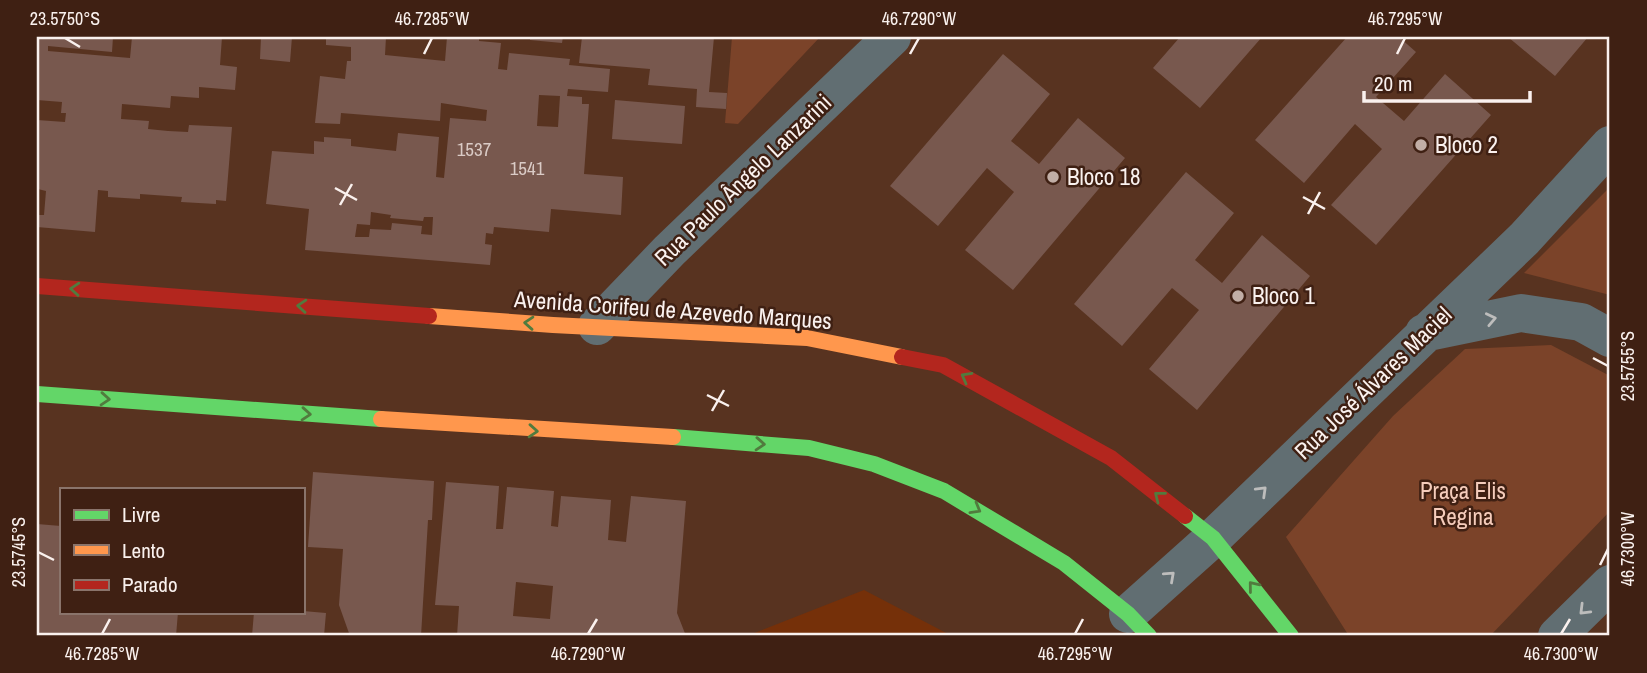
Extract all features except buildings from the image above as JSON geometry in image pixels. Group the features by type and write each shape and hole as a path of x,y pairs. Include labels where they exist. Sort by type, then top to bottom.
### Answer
{"main road":[{"name":"Avenida Corifeu de Azevedo Marques","path":"37,286 553,325 807,338 943,365 1111,458 1213,538 1291,636"},
{"path":"37,394 519,430 654,436 809,448 874,464 944,491 1064,563 1138,625"}],"street":[{"name":"Rua Paulo Ângelo Lanzarini","path":"597,326 669,251 892,37"},
{"name":"Rua José Álvares Maciel","path":"1138,625 1213,538 1524,239 1610,145"},
{"path":"1424,333 1521,313 1581,322 1610,338"},
{"path":"1557,636 1610,584"}],"shaded area":[{"path":"864,590 952,636 747,636"}],"green space":[{"path":"732,37 820,37 738,124 725,123"},
{"path":"1610,187 1610,295 1524,273"},
{"name":"Praça Elis Regina","path":"1551,345 1610,376 1610,511 1490,636 1349,636 1286,537 1393,416 1465,349"}],"traffic: fast":[{"path":"37,394 381,419"},
{"path":"673,437 809,448 874,464 944,491 1064,563 1128,614 1149,636"},
{"path":"1185,516 1213,538 1291,636"}],"traffic: slow":[{"path":"429,316 807,338 902,357"},
{"path":"381,419 673,437"}],"traffic: jam":[{"path":"37,286 429,316"},
{"path":"902,357 943,365 1111,458 1185,516"}],"place":[{"name":"Bloco 2","path":"1421,145"},
{"name":"Bloco 18","path":"1053,177"},
{"name":"Bloco 1","path":"1238,296"}]}
